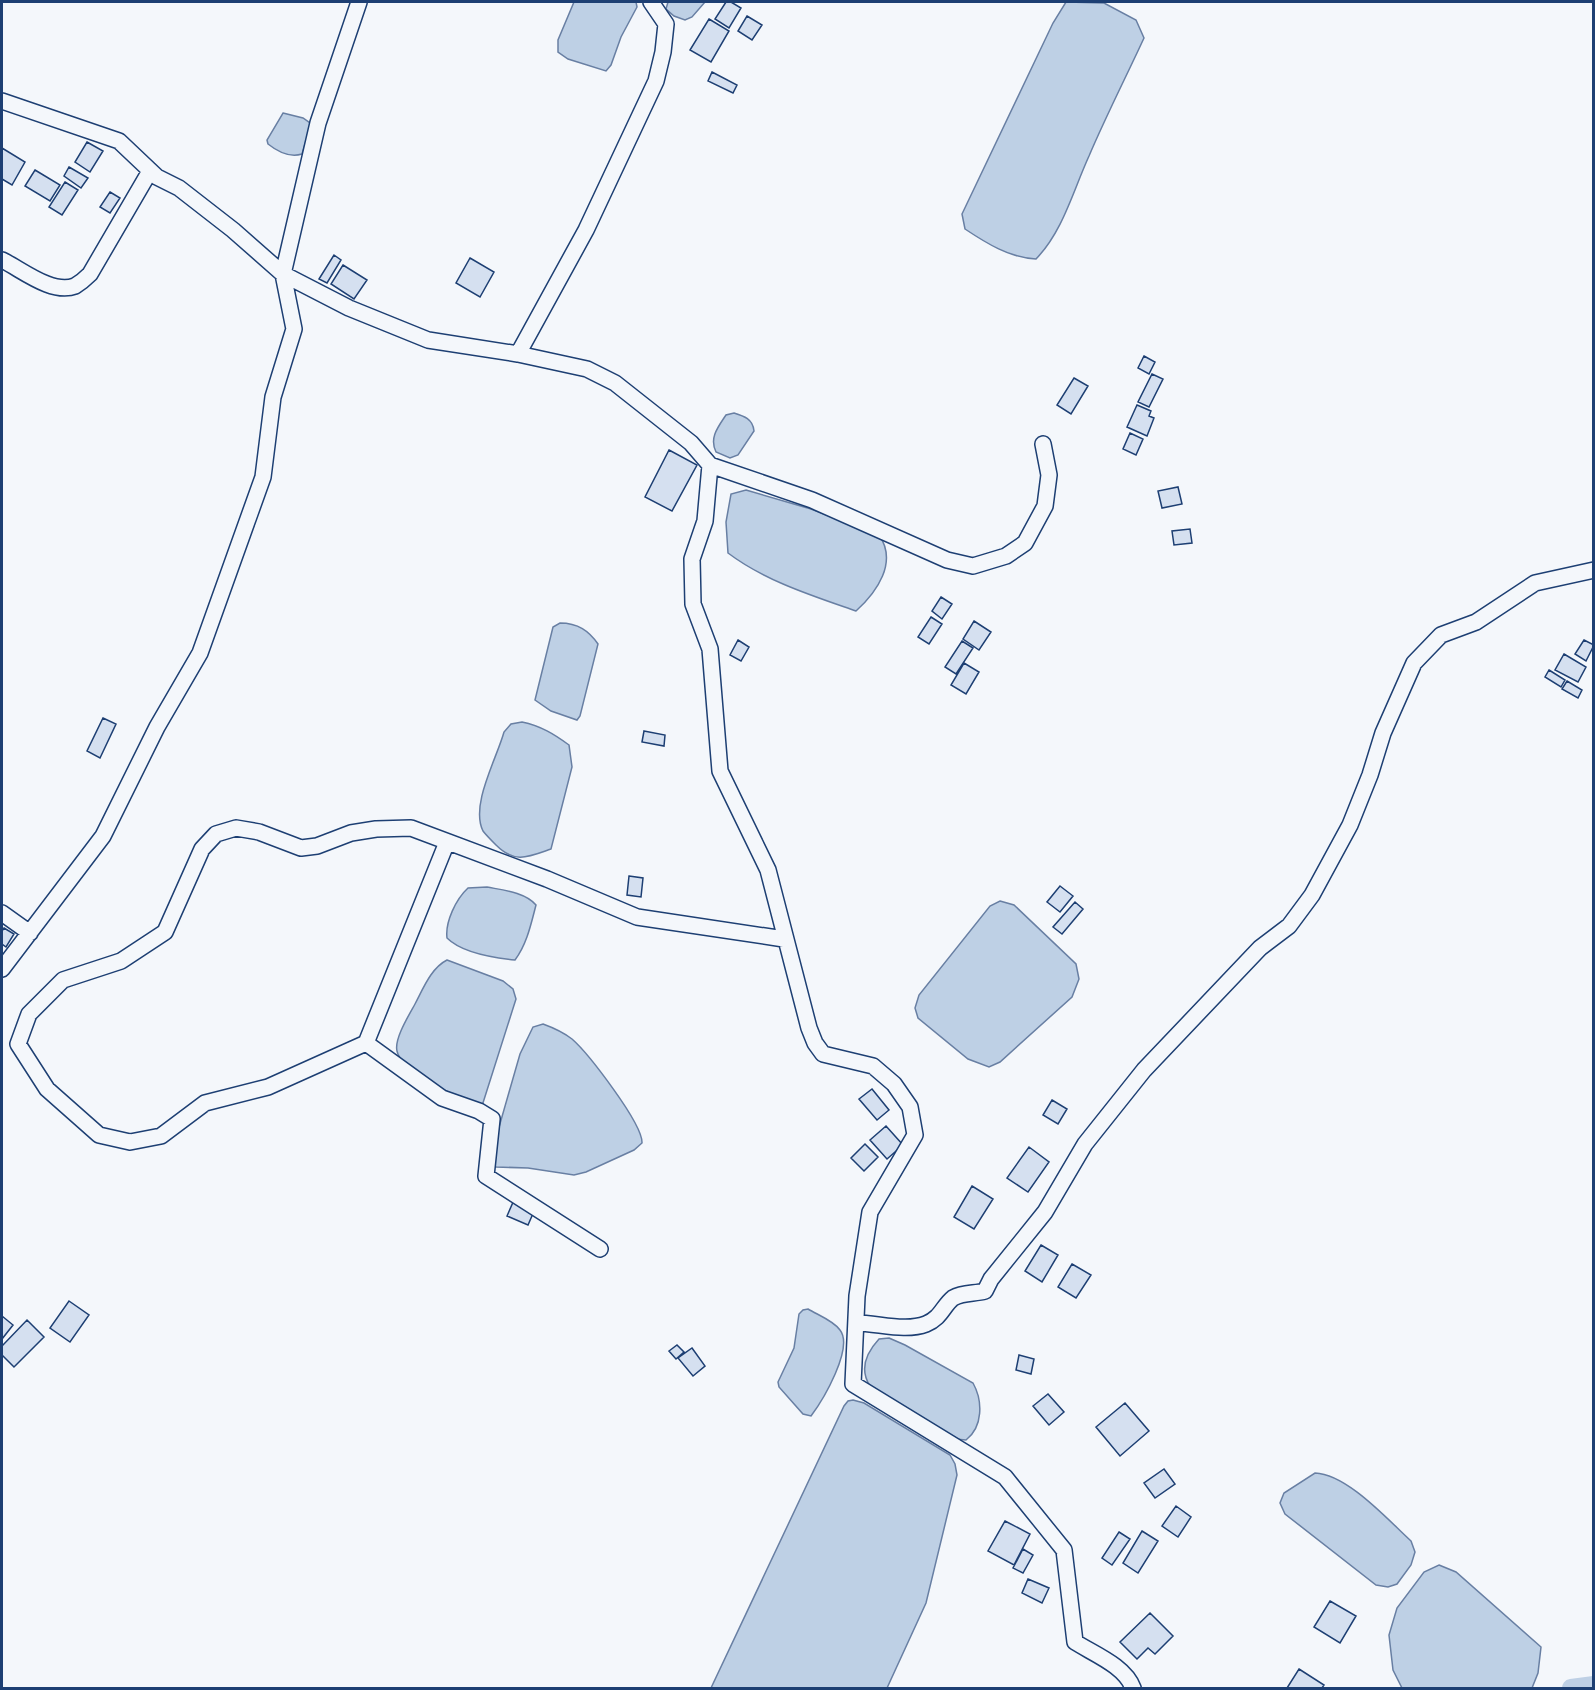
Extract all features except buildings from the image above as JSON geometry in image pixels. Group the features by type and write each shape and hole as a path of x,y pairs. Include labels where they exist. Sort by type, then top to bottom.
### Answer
{"street":[{"path":"2,969 103,836 157,727 200,653 263,477 273,397 294,329 283,273 318,123 359,2"},
{"path":"518,354 586,230 656,81 663,52 666,24 651,2"},
{"path":"2,101 119,141 157,177 179,188 283,273 349,308 428,340 518,354 587,369 615,383 691,443 710,465 812,500 947,560 973,566 1006,556 1025,543 1045,506 1049,475 1043,444"},
{"path":"2,260 39,281 59,288 75,286 90,274 150,171"},
{"path":"710,465 705,521 692,559 693,604 710,649 720,771 768,870 808,1028 815,1043 823,1054 873,1066 894,1084 910,1107 915,1135 870,1212 857,1296 853,1384 1005,1478 1064,1550 1074,1642 1120,1670 1130,1681 1133,1689"},
{"path":"856,1323 910,1327 927,1323 940,1315 952,1299 968,1293 985,1291 991,1279 1045,1212 1085,1144 1144,1070 1260,948 1289,926 1312,895 1350,825 1370,776 1383,733 1414,663 1441,635 1476,622 1535,583 1593,570"},
{"path":"447,842 366,1043 268,1087 205,1103 161,1136 130,1142 99,1135 47,1089 18,1044 29,1014 63,980 121,961 165,932 202,849 216,834 237,828 259,832 302,848 317,846 351,833 376,829 411,828 547,879 637,916 784,939"},
{"path":"2,914 30,933"},
{"path":"366,1043 442,1098 479,1111 492,1119 486,1176 600,1249"}],"water":[{"path":"574,2 636,2 637,7 621,37 611,65 606,71 568,59 558,52 558,40"},
{"path":"668,2 705,2 692,17 685,20 674,16 666,9"},
{"path":"1066,2 1104,3 1136,20 1144,38 1067,210 1053,236 1036,259 1026,258 999,249 965,229 962,214 1053,23"},
{"path":"283,113 303,118 310,123 302,154 284,154 268,144 267,140"},
{"path":"734,413 750,421 754,431 738,455 730,458 716,452 713,442 715,433 726,415"},
{"path":"746,490 811,509 879,535 884,545 886,566 878,586 856,611 773,580 728,553 726,522 731,494"},
{"path":"560,623 572,624 582,629 598,644 580,716 577,720 551,711 535,700 553,627"},
{"path":"522,722 547,731 569,745 572,767 551,849 516,857 503,851 483,831 480,808 486,782 504,732 511,724"},
{"path":"487,887 520,894 536,905 526,941 515,960 470,951 447,938 450,918 464,893 468,888"},
{"path":"1000,901 1014,905 1076,964 1079,979 1072,997 1000,1062 989,1067 968,1059 918,1018 915,1008 919,995 990,906"},
{"path":"447,960 503,981 513,989 516,999 482,1106 476,1106 419,1075 408,1067 397,1051 400,1034 424,986 436,968"},
{"path":"543,1024 572,1039 590,1058 625,1105 640,1134 642,1143 634,1150 586,1172 574,1175 528,1168 496,1167 491,1162 491,1155 520,1054 533,1027"},
{"path":"808,1309 834,1324 840,1330 843,1338 843,1349 835,1374 811,1416 803,1414 779,1387 778,1382 794,1348 799,1314"},
{"path":"889,1338 973,1383 979,1398 980,1413 976,1428 966,1440 955,1439 870,1386 865,1373 868,1355 879,1339"},
{"path":"848,1401 864,1403 950,1455 957,1475 926,1603 887,1688 711,1688 844,1406"},
{"path":"1315,1473 1327,1475 1353,1489 1411,1541 1415,1552 1411,1565 1397,1584 1388,1587 1376,1585 1285,1514 1280,1503 1284,1493"},
{"path":"1439,1565 1456,1572 1541,1647 1538,1673 1532,1688 1402,1688 1393,1670 1389,1635 1397,1608 1424,1572"}],"waterway":[{"path":"1571,1688 1594,1685"}]}
